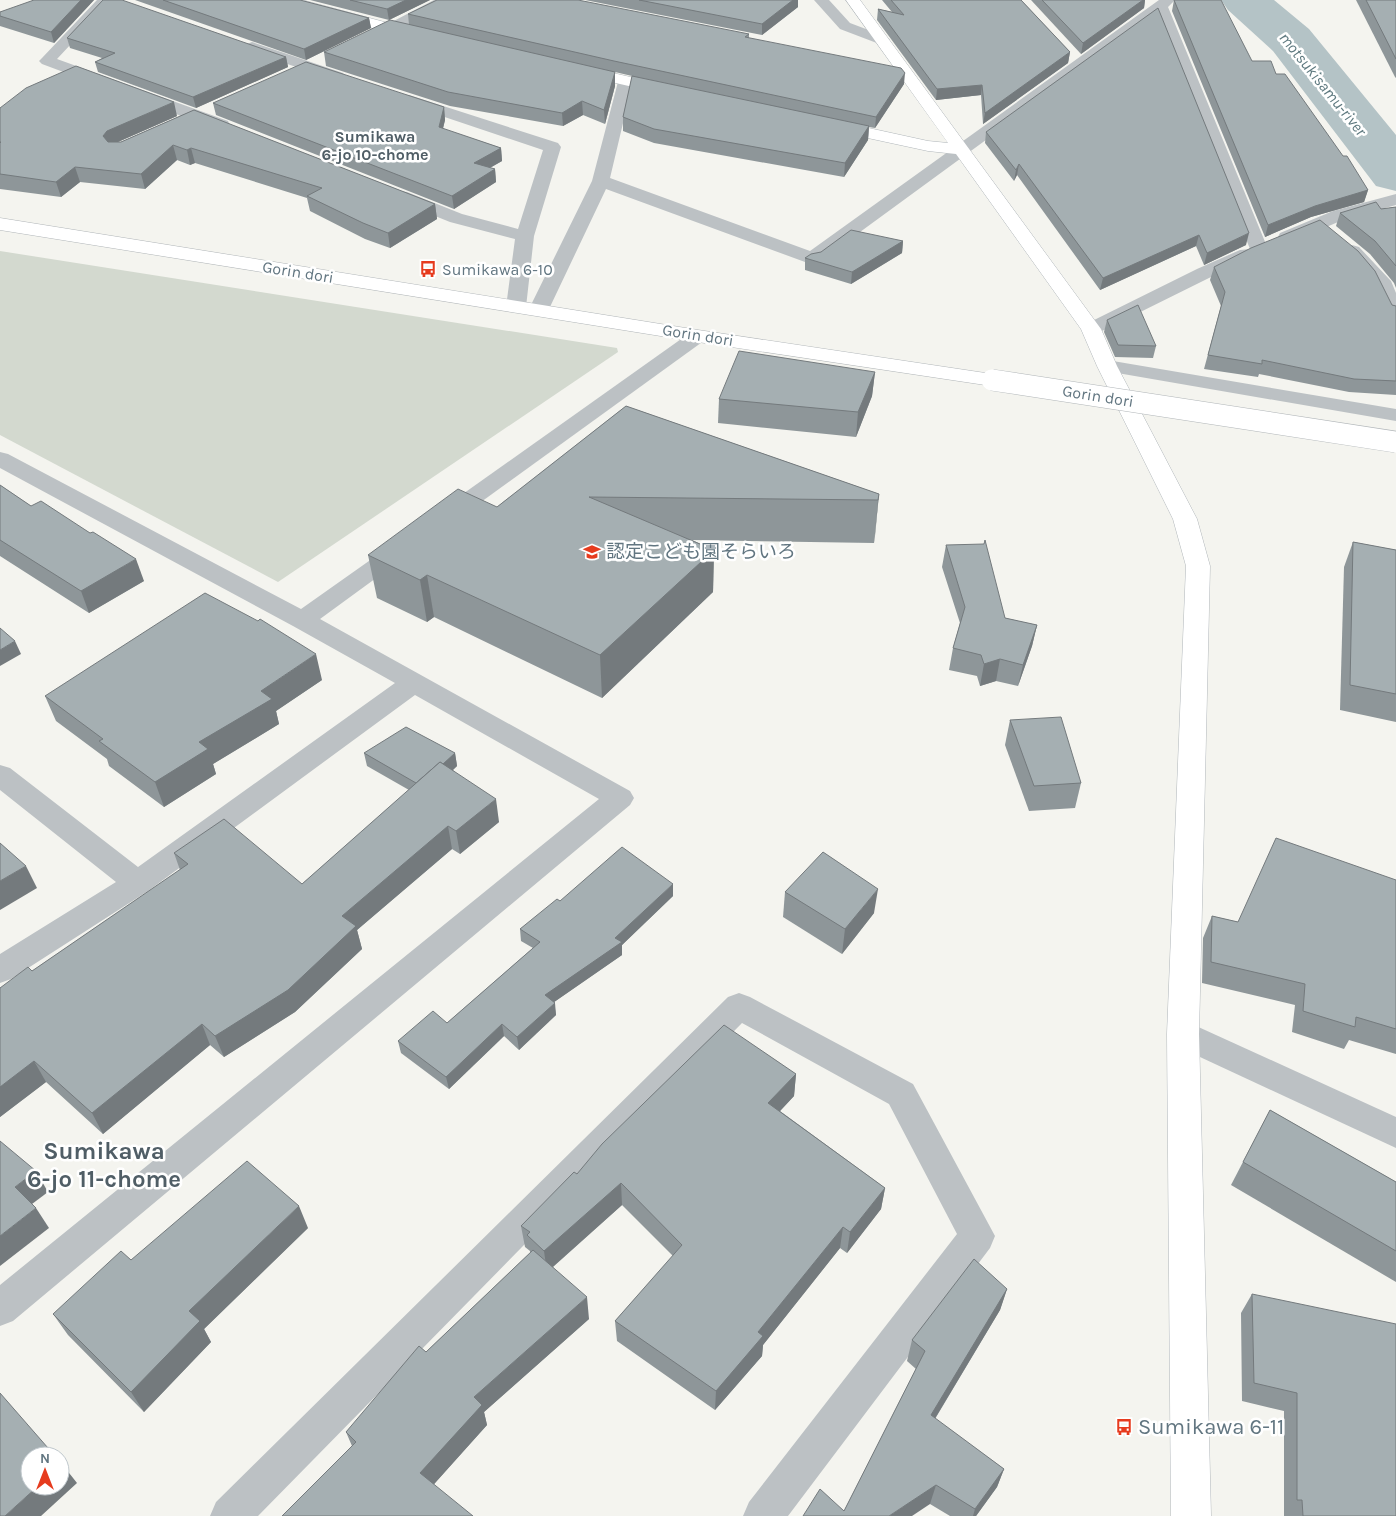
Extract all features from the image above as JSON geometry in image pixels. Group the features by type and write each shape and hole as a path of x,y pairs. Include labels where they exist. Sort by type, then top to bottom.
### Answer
{"street":[{"path":"105,0 47,61 240,133"},
{"path":"285,0 431,38"},
{"path":"350,48 392,29 445,0"},
{"path":"821,0 844,26 890,58"},
{"path":"853,0 890,58 960,149 1091,330 1107,366 1185,519 1198,566 1183,1034 1191,1516"},
{"path":"601,181 812,258 960,149 1076,60 1164,3 1259,249"},
{"path":"235,41 354,82"},
{"path":"290,74 333,55"},
{"path":"567,68 684,94"},
{"path":"539,309 601,181 625,81"},
{"path":"392,94 552,147 525,236 516,306"},
{"path":"178,123 212,107"},
{"path":"820,123 928,146 960,149"},
{"path":"384,190 456,218 525,236"},
{"path":"1330,233 1339,215 1393,200"},
{"name":"Gorin dori","path":"0,224 698,336 1396,442"},
{"path":"1091,330 1204,272 1259,249 1330,233"},
{"path":"1330,233 1362,259 1382,281 1396,314"},
{"path":"302,620 698,336"},
{"path":"1107,366 1396,415"},
{"path":"0,459 416,682 620,798 0,1308"},
{"path":"0,970 138,883 416,682"},
{"path":"0,775 138,883"},
{"path":"230,1516 739,1006 901,1094 977,1236 762,1516"},
{"path":"1183,1034 1396,1133"}],"shaded area":[{"path":"0,251 617,348 618,352 278,582 0,435"}],"building":[{"path":"34,0 81,0 51,32 0,16 0,12"},
{"path":"103,0 122,0 286,57 193,97 95,62 115,53 67,38"},
{"path":"163,0 300,0 369,18 304,49"},
{"path":"350,0 406,0 387,9"},
{"path":"437,0 578,0 749,34 745,37 901,68 905,73 876,117 614,61 408,14"},
{"path":"639,0 793,0 762,24"},
{"path":"891,0 1021,0 1070,52 985,113 982,85 937,89 878,9 904,15"},
{"path":"1042,0 1143,0 1083,43"},
{"path":"1174,0 1221,0 1252,61 1271,61 1276,74 1285,74 1343,156 1347,156 1368,190 1315,206 1268,225"},
{"path":"1366,0 1396,0 1396,59"},
{"path":"1158,8 1249,233 1207,253 1199,235 1103,278 1019,164 1016,170 986,132"},
{"path":"390,20 615,72 604,110 582,101 562,113 448,92 324,52"},
{"path":"306,62 444,107 439,127 501,148 474,163 495,169 452,196 213,103"},
{"path":"76,66 174,102 107,131 103,136 108,142 121,142 194,110 435,204 388,233 307,196 322,188 191,148 187,150 173,145 141,174 75,167 56,182 0,174 0,108 26,88"},
{"path":"632,76 869,126 845,163 654,129 623,117"},
{"path":"1376,202 1381,209 1396,207 1396,266 1375,241 1340,213"},
{"path":"1320,220 1358,251 1375,271 1392,305 1396,306 1396,381 1354,379 1262,360 1262,364 1208,355 1225,292 1214,267 1251,248"},
{"path":"851,230 903,241 852,272 805,258 811,254 821,252"},
{"path":"1138,305 1156,346 1118,345 1107,320"},
{"path":"739,351 875,372 858,412 719,399"},
{"path":"626,406 879,494 878,500 589,497 714,550 600,655 427,575 420,580 368,555 458,489 497,507"},
{"path":"0,485 31,506 41,501 90,533 93,532 136,559 81,591 0,540"},
{"path":"985,540 1005,618 1037,625 1023,665 1000,659 984,664 981,655 953,648 965,607 946,545 984,544"},
{"path":"1353,542 1396,550 1396,694 1350,685"},
{"path":"205,593 258,621 260,619 316,654 261,691 272,699 199,742 208,749 155,782 99,741 103,739 45,696"},
{"path":"0,628 15,641 0,650"},
{"path":"1061,717 1081,783 1034,786 1010,720"},
{"path":"406,727 455,753 443,764 440,762 416,783 364,753"},
{"path":"440,762 496,799 456,831 448,826 342,916 356,926 288,990 215,1036 202,1024 92,1113 34,1061 0,1087 0,988 28,967 32,971 188,864 174,853 224,819 302,884"},
{"path":"1276,838 1396,880 1396,1029 1356,1017 1355,1027 1303,1011 1305,984 1211,962 1212,916 1238,922"},
{"path":"0,843 26,866 0,881"},
{"path":"622,847 673,884 615,938 622,942 545,995 555,1003 517,1037 502,1024 446,1077 398,1041 433,1011 447,1023 540,942 520,929 557,899 560,901"},
{"path":"823,852 878,889 845,929 785,892"},
{"path":"724,1025 796,1074 768,1103 885,1188 850,1232 843,1227 758,1332 763,1336 716,1391 615,1321 682,1245 621,1183 544,1251 527,1235 530,1232 521,1226 574,1172 577,1174 602,1144"},
{"path":"1270,1110 1396,1182 1396,1251 1243,1162"},
{"path":"0,1141 36,1171 15,1187 36,1208 0,1236"},
{"path":"247,1161 299,1206 189,1311 200,1321 131,1392 53,1314 121,1251 131,1260"},
{"path":"533,1250 587,1297 474,1397 482,1405 420,1473 473,1516 282,1516 356,1442 346,1432 419,1346 426,1352"},
{"path":"974,1259 1007,1289 931,1415 1004,1469 975,1509 936,1485 889,1516 803,1516 820,1489 844,1511 925,1351 912,1340"},
{"path":"1252,1294 1396,1324 1396,1516 1303,1516 1302,1500 1297,1500 1297,1393 1254,1383"},
{"path":"0,1393 46,1446 20,1446 20,1496 27,1496 5,1516 0,1516"}],"waterway":[{"name":"motsukisamu-river","path":"1245,0 1291,40 1396,174"}],"place":[{"name":"Sumikawa 6-10","path":"428,269"},
{"name":"認定こども園そらいろ","path":"592,552"},
{"name":"Sumikawa 6-11","path":"1124,1427"}],"district":[{"name":"Sumikawa 6-jo 10-chome","path":"375,145"},
{"name":"Sumikawa 6-jo 11-chome","path":"104,1165"}]}
